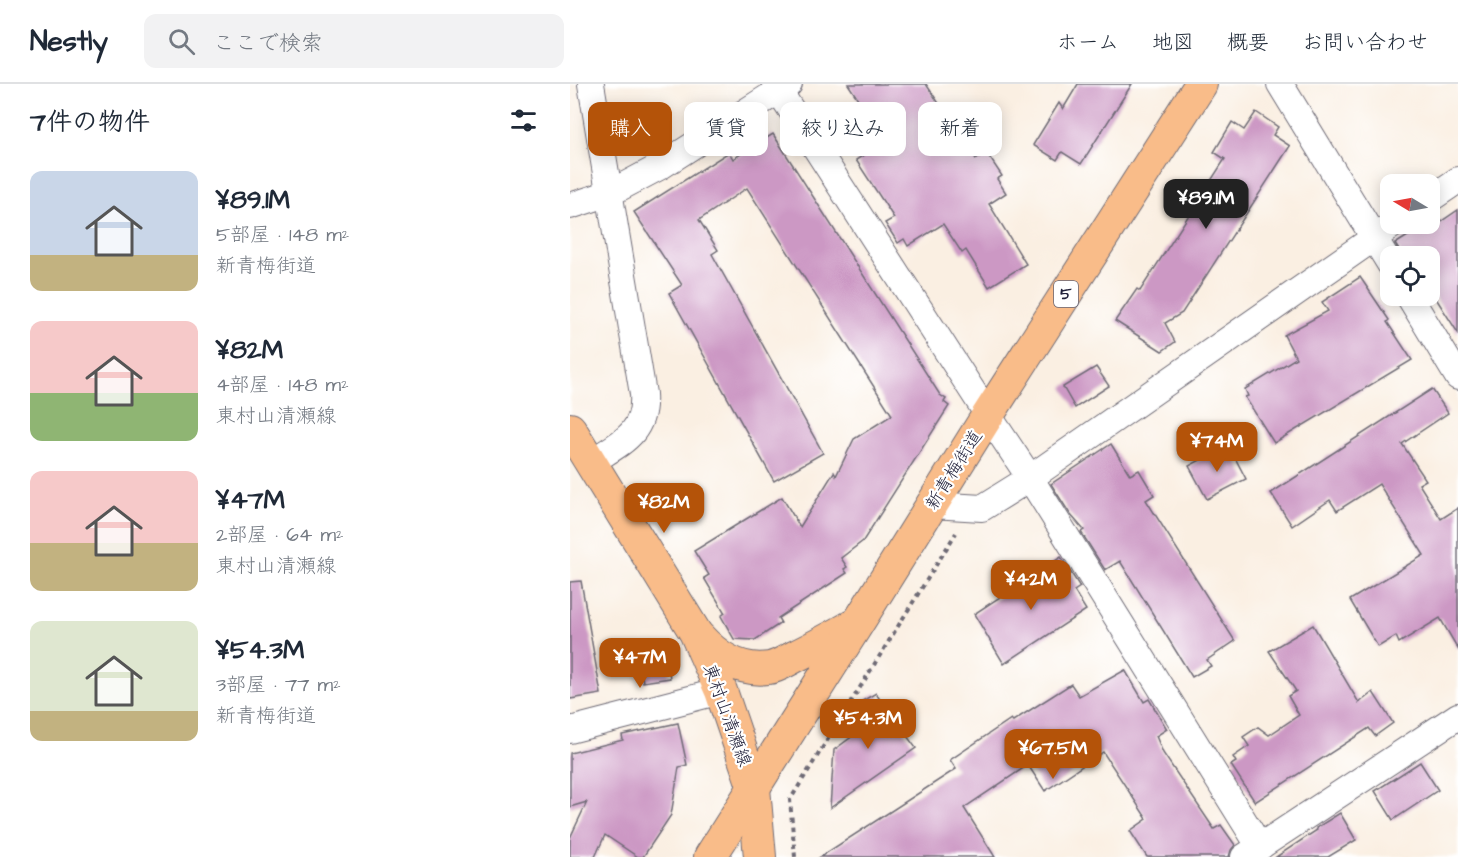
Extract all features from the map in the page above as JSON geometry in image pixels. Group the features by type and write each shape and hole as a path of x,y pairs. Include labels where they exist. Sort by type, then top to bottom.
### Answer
{"main road":[{"name":"新青梅街道","path":"710,857 988,415 1201,84"},
{"name":"東村山清瀬線","path":"570,429 694,632 721,691 754,789 760,857"},
{"path":"694,632 710,649 726,660 741,667 757,669 771,668 788,661 858,623"}],"street":[{"path":"591,84 644,393 641,420 635,431 591,462"},
{"path":"1280,84 1380,224"},
{"path":"570,206 610,193 661,166 784,87 988,415 1030,478 1252,852 1458,716"},
{"path":"1440,192 1458,180"},
{"path":"932,505 982,508 1030,478 1380,233"},
{"path":"1415,306 1458,377"},
{"path":"570,730 721,691"}],"path":[{"path":"795,857 790,800 972,507"}],"building":[{"path":"848,84 926,84 938,102 918,102 918,156 974,156 976,159 980,156 989,156 1002,176 997,179 1006,193 989,204 1026,264 989,287 966,250 962,253 943,224 908,246 904,239 898,243 885,223 894,218 856,160 862,156 906,156 906,102 860,102"},
{"path":"1078,84 1132,84 1081,164 1062,152 1057,160 1033,145 1059,103 1063,109"},
{"path":"1256,112 1278,127 1273,135 1290,146 1182,313 1165,323 1175,342 1162,351 1115,321 1137,289 1140,291 1225,159 1214,152 1232,122 1244,130"},
{"path":"773,134 780,145 780,156 787,156 940,395 946,399 944,402 949,406 863,541 841,558 847,567 844,569 847,573 778,618 781,623 755,640 734,639 721,616 725,613 704,578 709,575 694,551 782,497 800,527 834,472 836,476 854,439 892,415 747,188 699,220 718,250 712,254 823,453 774,481 669,293 682,285 634,212 723,156 731,156 733,159 738,156 768,156 768,137"},
{"path":"1458,210 1458,333 1440,305 1440,246 1396,246 1395,244 1411,234 1440,234 1440,222"},
{"path":"1360,277 1412,360 1274,443 1245,397 1248,396 1245,389 1296,358 1284,335 1328,311 1322,302"},
{"path":"1096,367 1109,386 1075,408 1063,387"},
{"path":"1432,389 1448,413 1402,444 1426,480 1419,484 1441,519 1458,508 1458,649 1440,618 1399,643 1396,636 1378,647 1350,600 1424,555 1379,484 1337,511 1330,500 1292,526 1271,493"},
{"path":"1111,444 1130,475 1139,470 1154,495 1146,500 1235,641 1207,660 1211,666 1192,677 1120,561 1105,570 1081,532 1084,530 1070,514 1051,484"},
{"path":"1221,449 1225,456 1232,452 1246,479 1207,499 1189,466"},
{"path":"1061,557 1080,587 1074,591 1086,610 1004,664 974,614"},
{"path":"581,581 601,694 570,699 570,582"},
{"path":"1313,625 1359,703 1373,692 1393,723 1375,736 1369,728 1255,802 1231,765 1236,762 1233,757 1249,746 1243,737 1258,727 1269,735 1299,715 1288,696 1296,691 1269,651"},
{"path":"665,647 670,678 643,682 638,651"},
{"path":"1125,670 1144,702 1149,699 1167,729 1156,736 1163,753 1214,829 1221,825 1235,845 1229,857 1147,857 1130,831 1147,819 1103,752 1045,791 1028,765 964,808 995,857 820,857 956,769 950,760 1011,719 1013,721 1071,684 1079,696"},
{"path":"876,693 893,722 895,720 916,748 830,808 834,750 865,727 852,707"},
{"path":"678,723 687,765 679,767 671,815 643,857 638,857 605,835 595,857 570,857 570,838 587,802 570,807 570,753 623,740 622,735"},
{"path":"1420,762 1438,790 1393,820 1375,791"},
{"path":"1340,813 1356,840 1328,857 1276,857 1317,830 1316,828"}]}
